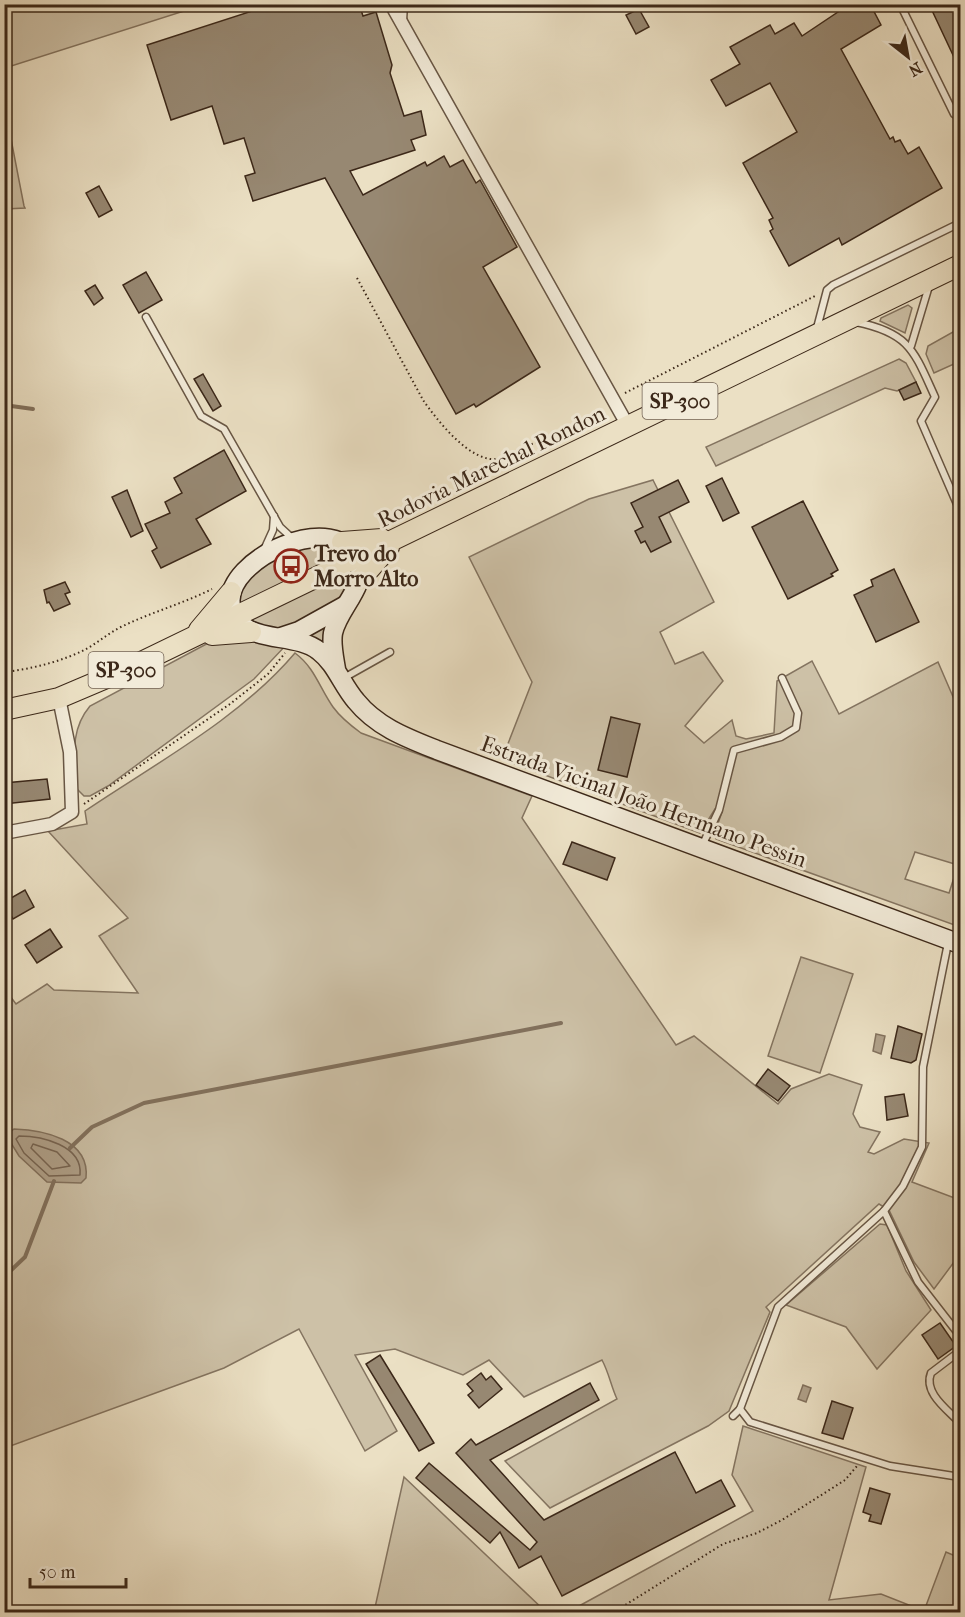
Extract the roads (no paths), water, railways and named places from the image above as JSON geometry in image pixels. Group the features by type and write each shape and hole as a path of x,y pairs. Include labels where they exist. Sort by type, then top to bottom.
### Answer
{"main road":[{"name":"Rodovia Marechal Rondon","path":"4,710 59,698 191,638 960,265"},
{"path":"191,638 222,591 259,559 296,542 319,537 342,542 400,536"},
{"path":"360,580 400,536"},
{"path":"342,542 357,557 360,580"},
{"name":"Estrada Vicinal João Hermano Pessin","path":"339,674 333,633 345,605 360,580"},
{"path":"222,591 236,617 250,632"},
{"path":"191,638 250,632 287,639 345,605"},
{"name":"Estrada Vicinal João Hermano Pessin","path":"287,639 313,647 339,674 356,702 368,714 388,729 412,740 955,942"}],"street":[{"path":"391,4 628,426"},
{"path":"4,833 52,824 72,812 70,752 59,698"}],"lane":[{"path":"402,24 404,4"},
{"path":"900,4 954,114 960,118"},
{"path":"816,335 828,290 833,285 960,223"},
{"path":"911,346 932,279"},
{"path":"146,317 201,416 225,429 274,516 286,534 296,542"},
{"path":"847,320 887,332 911,346 934,397 921,421 960,511"},
{"path":"259,559 273,530 274,516"},
{"path":"339,674 390,652"},
{"path":"702,846 719,810 734,750 781,737 796,728 798,713 782,678"},
{"path":"733,1416 740,1409 778,1307 884,1210 903,1186 922,1147 923,1067 955,942"},
{"path":"884,1210 918,1282 960,1336"},
{"path":"960,1350 931,1373 929,1378 930,1389 960,1423"},
{"path":"740,1409 750,1422 861,1458 890,1466 960,1478"}],"water":[{"path":"876,1034 885,1036 881,1054 873,1051"},
{"path":"14,1129 51,1135 73,1146 81,1154 86,1178 81,1183 47,1182 19,1156 6,1135"},
{"path":"803,1385 811,1388 806,1402 798,1399"}],"waterway":[{"path":"4,405 33,409"},
{"path":"70,1148 92,1127 144,1103 561,1023"},
{"path":"4,1277 25,1257 54,1181"}],"place":[{"name":"Trevo do Morro Alto","path":"291,566"}]}
